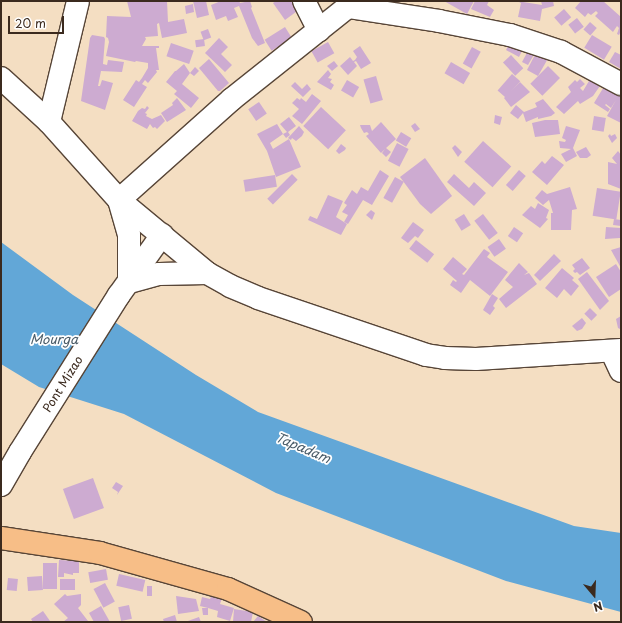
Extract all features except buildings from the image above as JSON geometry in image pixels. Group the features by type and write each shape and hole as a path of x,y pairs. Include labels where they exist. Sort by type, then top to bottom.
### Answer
{"main road":[{"path":"1,538 100,553 183,576 228,589 301,622"}],"street":[{"path":"304,1 319,30"},
{"path":"49,122 80,2"},
{"path":"119,200 232,99 351,4 510,35 561,52 621,84"},
{"path":"1,78 49,122 119,200 207,273 230,286 258,298 426,355 445,358 476,359 618,357"},
{"path":"119,200 129,234 124,288 159,274 207,273"},
{"name":"Pont Mizao","path":"1,485 20,452 124,288 162,236"}],"water":[{"name":"Mourga","path":"1,242 73,295 196,375 258,412 574,526 621,533 621,612 506,581 276,493 124,414 39,387 1,364"}],"water label":[{"name":"Tapadam","path":"303,448"}]}
